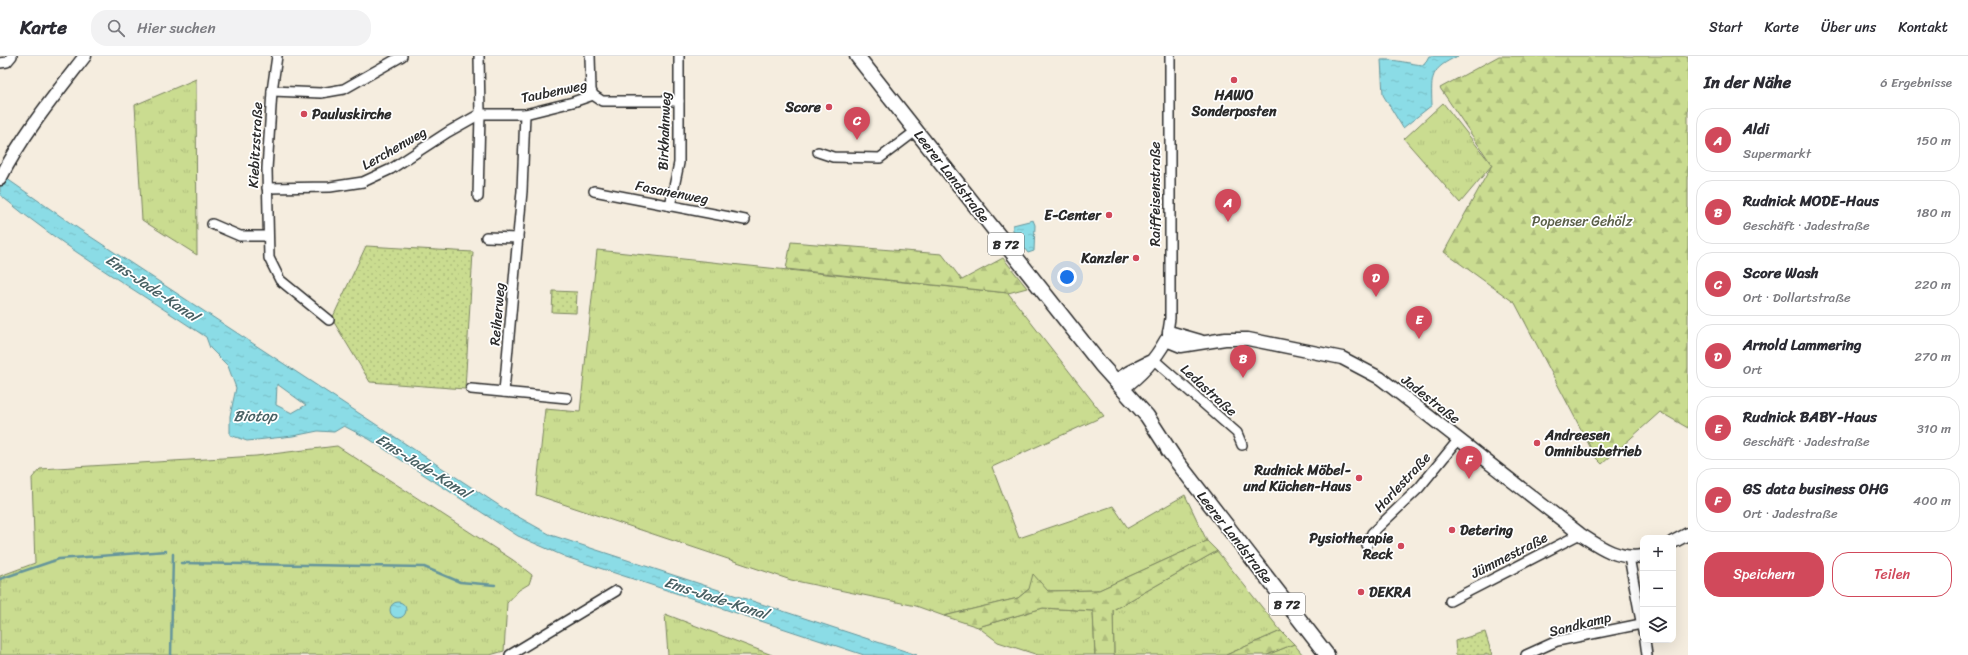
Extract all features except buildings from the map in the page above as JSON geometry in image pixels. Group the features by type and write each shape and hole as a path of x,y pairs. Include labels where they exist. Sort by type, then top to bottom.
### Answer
{"main road":[{"name":"Leerer Landstraße","path":"857,56 1118,385 1126,400 1140,419 1173,456 1327,655"}],"street":[{"path":"0,63 7,62 12,56"},
{"path":"0,179 12,155 32,126 85,56"},
{"name":"Kiebitzstraße","path":"277,56 272,91 267,188 268,258 280,280 329,320"},
{"path":"272,91 321,93 344,89 402,56"},
{"path":"478,197 480,56"},
{"path":"590,56 591,90 593,95"},
{"name":"Birkhahnweg","path":"670,206 679,163 679,56"},
{"name":"Raiffeisenstraße","path":"1167,336 1170,318 1170,56"},
{"name":"Taubenweg","path":"480,114 525,114 573,102 593,95 602,101 679,101"},
{"name":"Lerchenweg","path":"267,188 330,187 364,182 391,169 448,132 480,114"},
{"name":"Reiherweg","path":"504,392 518,238 525,114"},
{"path":"818,152 832,157 880,158 917,130"},
{"name":"Fasanenweg","path":"594,191 745,220"},
{"path":"212,224 240,236 268,236"},
{"path":"486,237 518,238"},
{"path":"1118,385 1141,375 1167,336"},
{"name":"Jadestraße","path":"1167,336 1203,342 1248,339 1342,358 1380,378 1580,534 1611,553 1629,557 1640,556"},
{"name":"Ledastraße","path":"1151,360 1237,434 1242,445"},
{"path":"471,389 567,398"},
{"name":"Harlestraße","path":"1367,545 1372,533 1419,488 1459,439"},
{"name":"Jümmestraße","path":"1450,601 1580,534"},
{"path":"1676,540 1688,534"},
{"path":"1629,557 1640,617"},
{"path":"510,655 616,591"},
{"name":"Sandkamp","path":"1526,655 1557,641 1640,628"},
{"path":"1645,643 1648,655"}],"green space":[{"name":"Popenser Gehölz","path":"1499,56 1688,56 1688,428 1660,412 1602,464 1596,458 1515,303 1444,252 1492,165 1440,88"},
{"path":"196,79 197,255 142,220 135,105"},
{"path":"1443,103 1492,165 1460,203 1404,139"},
{"path":"791,242 942,254 962,280 1003,258 1027,288 1008,293 786,269"},
{"path":"366,246 473,252 465,389 370,382 332,319"},
{"path":"597,250 1008,293 1104,416 992,467 1019,538 1113,506 1128,528 1185,495 1207,541 1099,590 1048,591 1029,589 1018,598 944,616 916,606 791,580 536,495 545,409 580,412"},
{"path":"553,291 577,292 576,313 552,312"},
{"path":"337,446 513,560 532,575 529,584 519,590 507,603 504,651 490,655 0,655 0,576 35,563 32,478 40,469 256,456"},
{"path":"1207,541 1217,551 1113,610 1114,655 1095,655 1093,611 1043,608 978,627 944,616 1018,598 1029,589 1033,574 1048,591 1099,590"},
{"path":"1217,551 1281,631 1226,655 1114,655 1113,610"},
{"path":"1043,608 1093,611 1095,655 1038,655 998,642 978,627"},
{"path":"665,614 772,655 668,655"},
{"path":"1281,631 1294,644 1267,655 1226,655"},
{"path":"1485,632 1492,655 1456,655 1455,641"},
{"path":"1294,644 1303,655 1267,655"}],"water":[{"path":"1429,56 1458,56 1442,65 1434,74 1432,80 1432,105 1403,128 1383,95 1381,60 1392,60 1424,65"},
{"path":"0,174 79,229 506,510 551,535 917,655 864,655 566,557 518,536 369,439 344,426 334,432 318,431 293,436 247,441 230,435 230,416 236,388 228,366 210,348 206,337 101,269 49,233 0,195","holes":["277,384 306,405 292,413 276,405"]},
{"path":"1033,220 1035,225 1034,251 1028,253 1015,236 1013,225"},
{"path":"398,602 405,607 406,610 401,617 398,618 391,613 390,610 395,603"}],"waterway":[{"path":"0,579 59,559 166,551"},
{"path":"171,655 173,554"},
{"path":"181,563 424,567 460,582 495,585"}],"place":[{"name":"HAWO Sonderposten","path":"1234,80"},
{"name":"Score","path":"829,107"},
{"name":"Pauluskirche","path":"304,114"},
{"name":"Score Wash","path":"857,140"},
{"name":"E-Center","path":"1109,215"},
{"name":"Aldi","path":"1228,222"},
{"name":"Kanzler","path":"1136,258"},
{"name":"Arnold Lammering","path":"1376,297"},
{"name":"Rudnick BABY-Haus","path":"1419,339"},
{"name":"Rudnick MODE-Haus","path":"1243,378"},
{"name":"Andreesen Omnibusbetrieb","path":"1537,443"},
{"name":"Rudnick Möbel- und Küchen-Haus","path":"1359,478"},
{"name":"GS data business OHG","path":"1469,479"},
{"name":"Detering","path":"1452,530"},
{"name":"Pysiotherapie Reck","path":"1401,546"},
{"name":"DEKRA","path":"1361,592"}],"water label":[{"name":"Ems-Jade-Kanal","path":"152,288"},
{"name":"Biotop","path":"255,416"},
{"name":"Ems-Jade-Kanal","path":"423,466"},
{"name":"Ems-Jade-Kanal","path":"716,598"}]}
